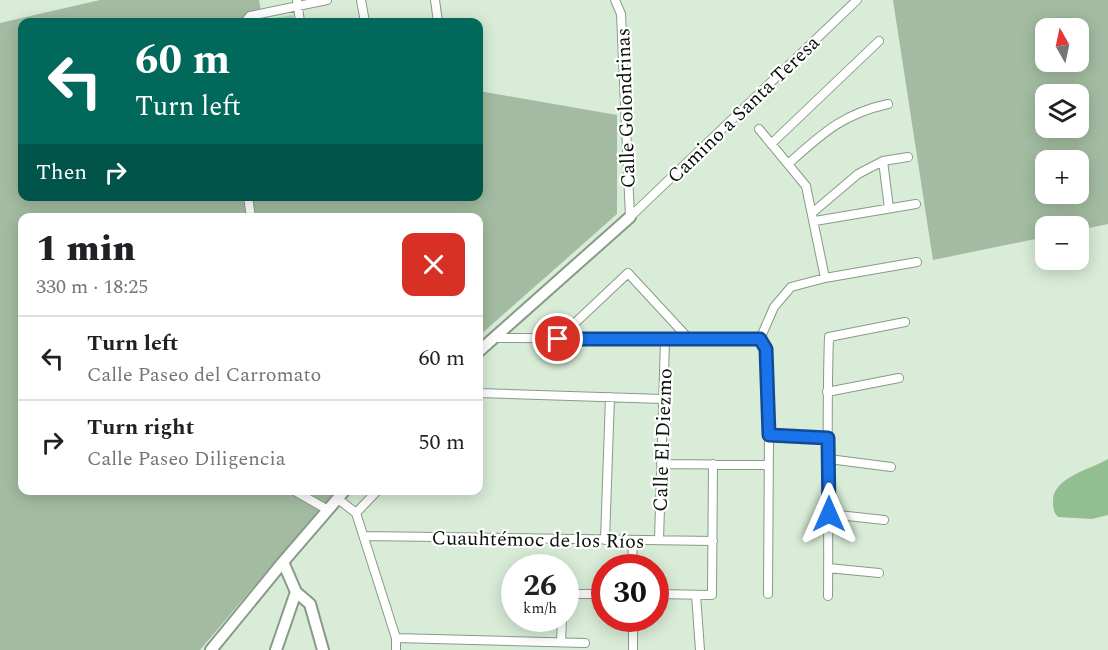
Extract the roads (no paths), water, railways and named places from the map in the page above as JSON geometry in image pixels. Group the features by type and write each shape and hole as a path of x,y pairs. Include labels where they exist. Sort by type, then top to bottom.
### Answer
{"street":[{"path":"250,18 298,3 327,0"},
{"path":"361,0 364,18"},
{"path":"435,0 437,18"},
{"name":"Calle Golondrinas","path":"615,0 621,14 630,217"},
{"name":"Camino a Santa Teresa","path":"630,217 857,0"},
{"path":"298,3 300,18"},
{"path":"771,144 879,41"},
{"path":"788,164 827,129 864,109 888,104"},
{"path":"759,129 806,186 825,278"},
{"path":"814,217 858,174 883,161 908,158"},
{"path":"883,161 889,208"},
{"path":"814,217 916,204"},
{"path":"483,348 630,217"},
{"path":"760,339 774,307 791,287 825,278 917,262"},
{"path":"558,339 628,273 690,339"},
{"path":"828,596 829,337 905,322"},
{"path":"495,338 760,339"},
{"path":"760,339 766,349 769,435 768,594"},
{"name":"Calle El Diezmo","path":"659,540 665,340"},
{"path":"827,392 899,378"},
{"path":"483,393 663,399"},
{"path":"605,540 610,397"},
{"path":"769,435 828,438"},
{"path":"829,459 891,467"},
{"path":"661,464 768,465"},
{"path":"669,594 712,595 713,464"},
{"path":"302,495 328,510"},
{"path":"211,650 341,495 356,513 396,638 396,650"},
{"path":"356,513 373,495"},
{"path":"829,514 885,520"},
{"name":"Cuauhtémoc de los Ríos","path":"364,536 713,541"},
{"path":"633,540 633,554"},
{"path":"283,562 296,592 310,604 323,650"},
{"path":"828,568 879,573"},
{"path":"276,650 296,592"},
{"path":"696,595 700,650"},
{"path":"561,632 561,642"},
{"path":"633,632 633,650"},
{"path":"396,638 585,643"},
{"path":"513,641 513,650"}]}
